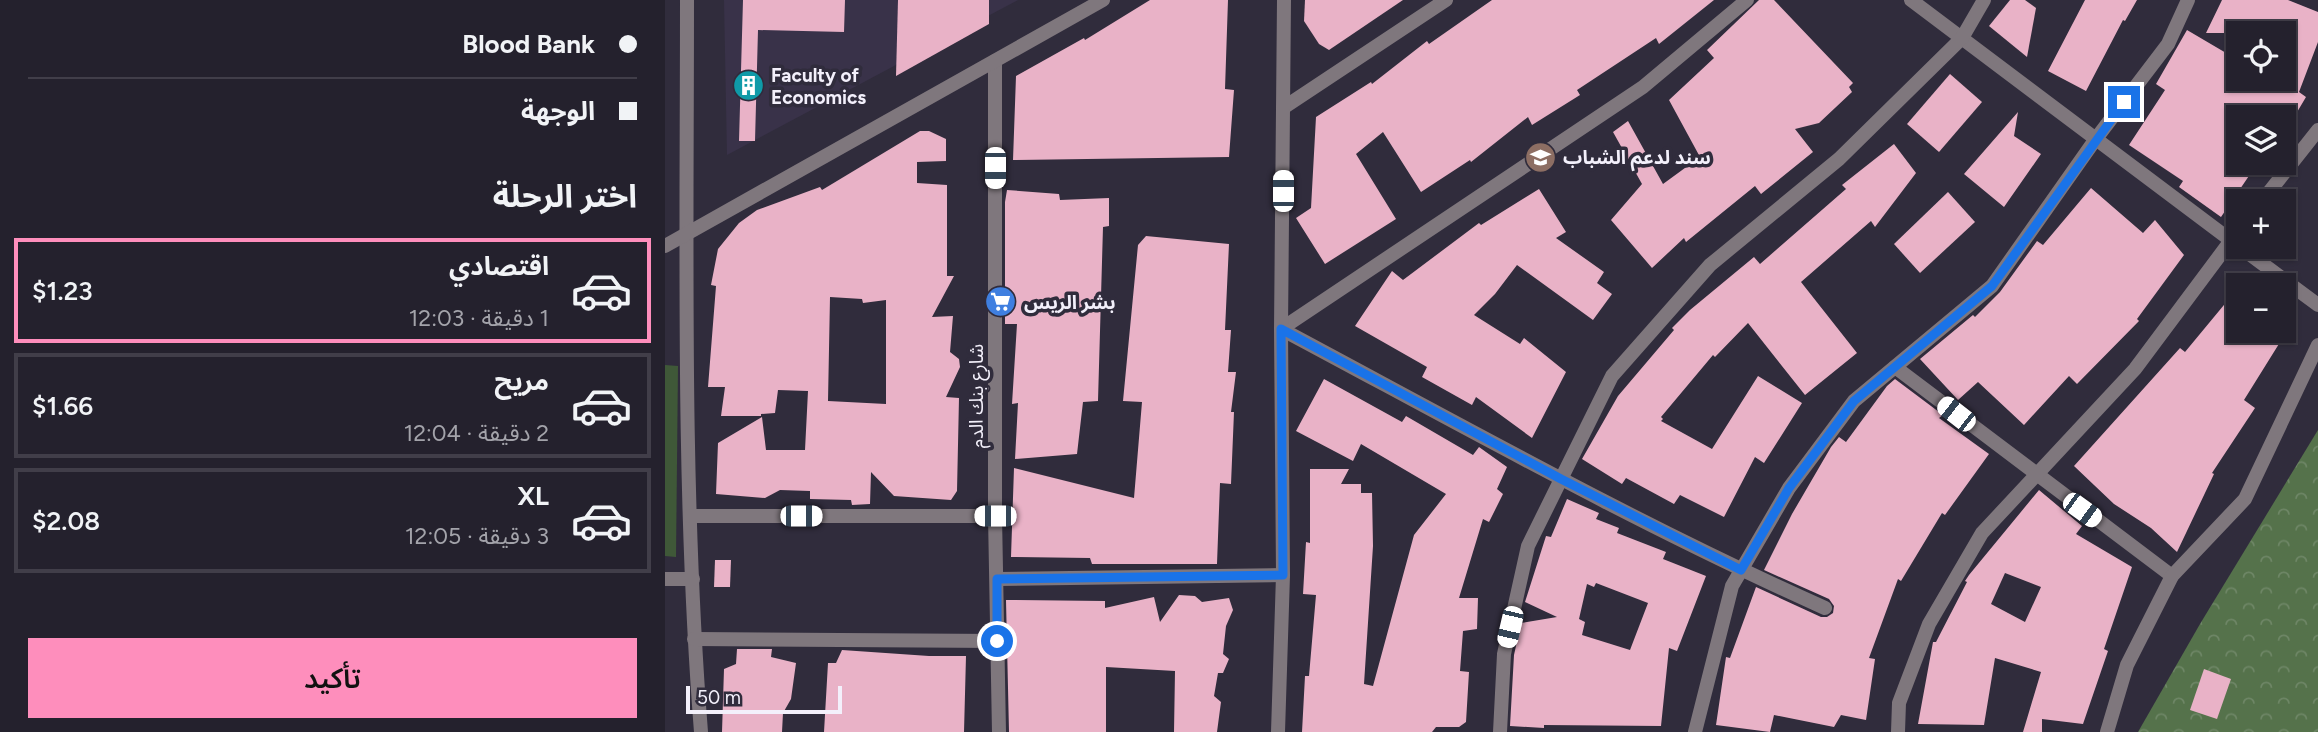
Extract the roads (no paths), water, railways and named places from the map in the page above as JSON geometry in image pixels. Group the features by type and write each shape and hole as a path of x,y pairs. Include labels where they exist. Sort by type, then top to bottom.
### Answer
{"street":[{"path":"687,0 690,516 694,639 701,732"},
{"path":"665,246 1103,0"},
{"path":"1278,732 1283,575 1281,329 1284,0"},
{"path":"1283,108 1446,0"},
{"path":"1281,329 1643,87 1747,0"},
{"path":"1911,0 2095,140 2226,233"},
{"path":"1500,732 1504,654 1528,546 1612,376 1710,265 1839,159 1962,38 1984,0"},
{"path":"1695,732 1732,586 1789,488 1854,401 1992,286 2095,140 2168,44 2188,0"},
{"name":"شارع بنك الدم","path":"995,61 995,516 999,732"},
{"path":"2271,189 2318,130"},
{"path":"1898,732 1899,703 1929,624 1982,533 2135,369 2226,255"},
{"path":"2260,259 2318,305"},
{"path":"1281,329 1561,479 1741,570 1825,608"},
{"path":"2108,732 2127,665 2172,576 2245,499 2318,345"},
{"path":"1895,367 2172,576"},
{"path":"690,516 995,516"},
{"path":"997,579 1283,575"},
{"path":"665,579 693,579"},
{"path":"694,639 997,641"}],"place":[{"name":"Faculty of Economics","path":"748,86"},
{"name":"سند لدعم الشباب","path":"1540,157"},
{"name":"بشر الريس","path":"1001,302"}]}
